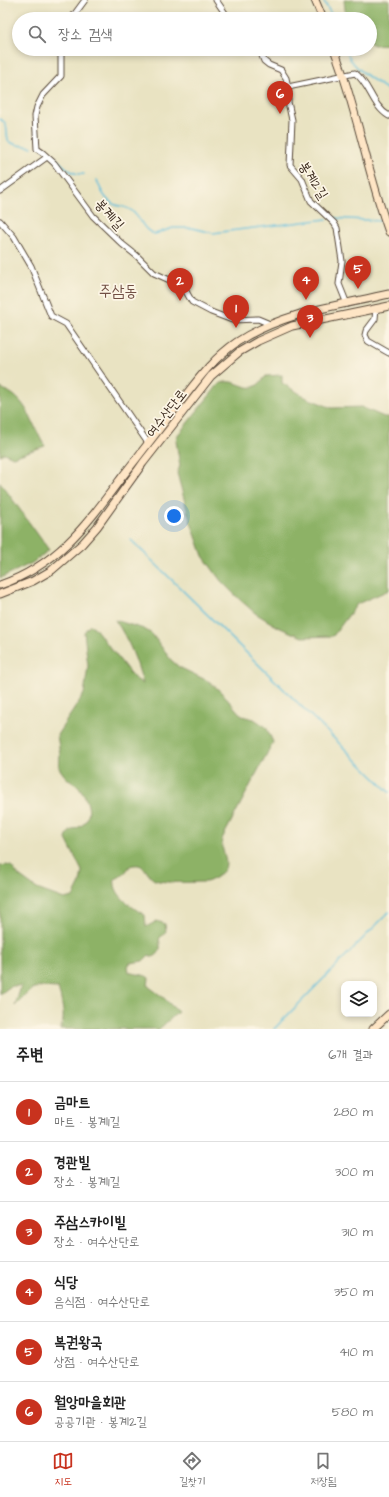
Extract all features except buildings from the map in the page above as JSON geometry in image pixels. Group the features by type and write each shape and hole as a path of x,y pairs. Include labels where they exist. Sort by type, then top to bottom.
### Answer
{"street":[{"path":"76,12 84,0"},
{"path":"216,0 224,12"},
{"path":"315,0 320,12"},
{"name":"봉계1길","path":"61,56 61,76 43,95 37,107 35,116 36,147 68,181 94,216 122,244 154,272 183,286 192,302 213,313 232,320 258,319 270,324"},
{"name":"봉계2길","path":"262,56 264,61 283,72 288,87 288,102 292,120 290,165 302,179 311,201 334,223 337,228 342,258 339,284 347,304"},
{"path":"337,56 344,74 389,231"},
{"path":"288,87 344,74 356,74 368,89 381,111 389,116"},
{"path":"0,191 47,157"},
{"name":"여수산단로","path":"0,221 14,237 31,266 51,316 66,324 148,444"},
{"name":"여수산단로","path":"0,585 29,573 47,561 75,537 211,363 237,342 270,324 296,315 389,294"},
{"name":"여수산단로","path":"0,594 33,581 52,570 75,551 100,523 143,463 214,373 244,348 292,326 389,306"},
{"path":"376,308 375,319 366,330 365,335 368,341 389,353"},
{"path":"270,324 274,333"},
{"path":"372,1029 389,1014"}],"green space":[{"path":"344,0 389,0 389,44 377,45 377,12 345,12"},
{"path":"282,375 282,383 307,398 332,408 361,407 384,417 389,417 389,590 357,604 333,636 302,637 278,627 255,613 221,581 203,556 189,517 177,473 180,466 176,441 177,436 218,385 223,382 229,382 252,387 260,383 266,376"},
{"path":"0,388 10,392 23,405 45,446 13,457 4,453 0,455"},
{"path":"0,482 49,550 32,563 0,578"},
{"path":"115,620 144,629 152,634 171,660 179,667 210,682 242,716 254,719 266,727 273,742 222,839 226,867 220,874 206,882 163,882 153,879 143,867 132,865 125,873 115,879 115,885 120,896 129,905 145,915 146,927 157,921 165,924 166,931 159,939 160,947 158,954 153,957 149,955 143,961 130,963 128,966 129,972 144,975 149,978 148,986 164,998 178,1012 159,1029 60,1029 63,1014 58,988 41,987 32,989 15,1006 21,986 11,986 0,994 0,866 11,866 19,876 37,889 64,899 73,897 80,883 82,871 66,839 68,833 85,822 89,812 85,796 79,787 71,782 59,768 60,754 57,735 84,694 88,666 84,632 90,625 94,627 133,677 143,684 132,651"}],"waterway":[{"path":"323,0 330,12"},
{"path":"348,56 358,68 389,91"},
{"path":"0,119 6,126 9,142 17,145 32,147"},
{"path":"54,157 71,171 84,174"},
{"path":"97,180 109,201 131,210 145,228 151,233 155,234 173,228 192,228 213,233 327,219"},
{"path":"332,218 382,221"},
{"path":"131,540 389,792"},
{"path":"274,1029 389,912"}],"place":[{"name":"월앙마을회관","path":"280,114"},
{"name":"복권왕국","path":"358,289"},
{"name":"식당","path":"306,300"},
{"name":"경관빌","path":"180,301"},
{"name":"금마트","path":"236,328"},
{"name":"주삼스카이빌","path":"310,338"}],"district":[{"name":"주삼동","path":"118,290"}]}
